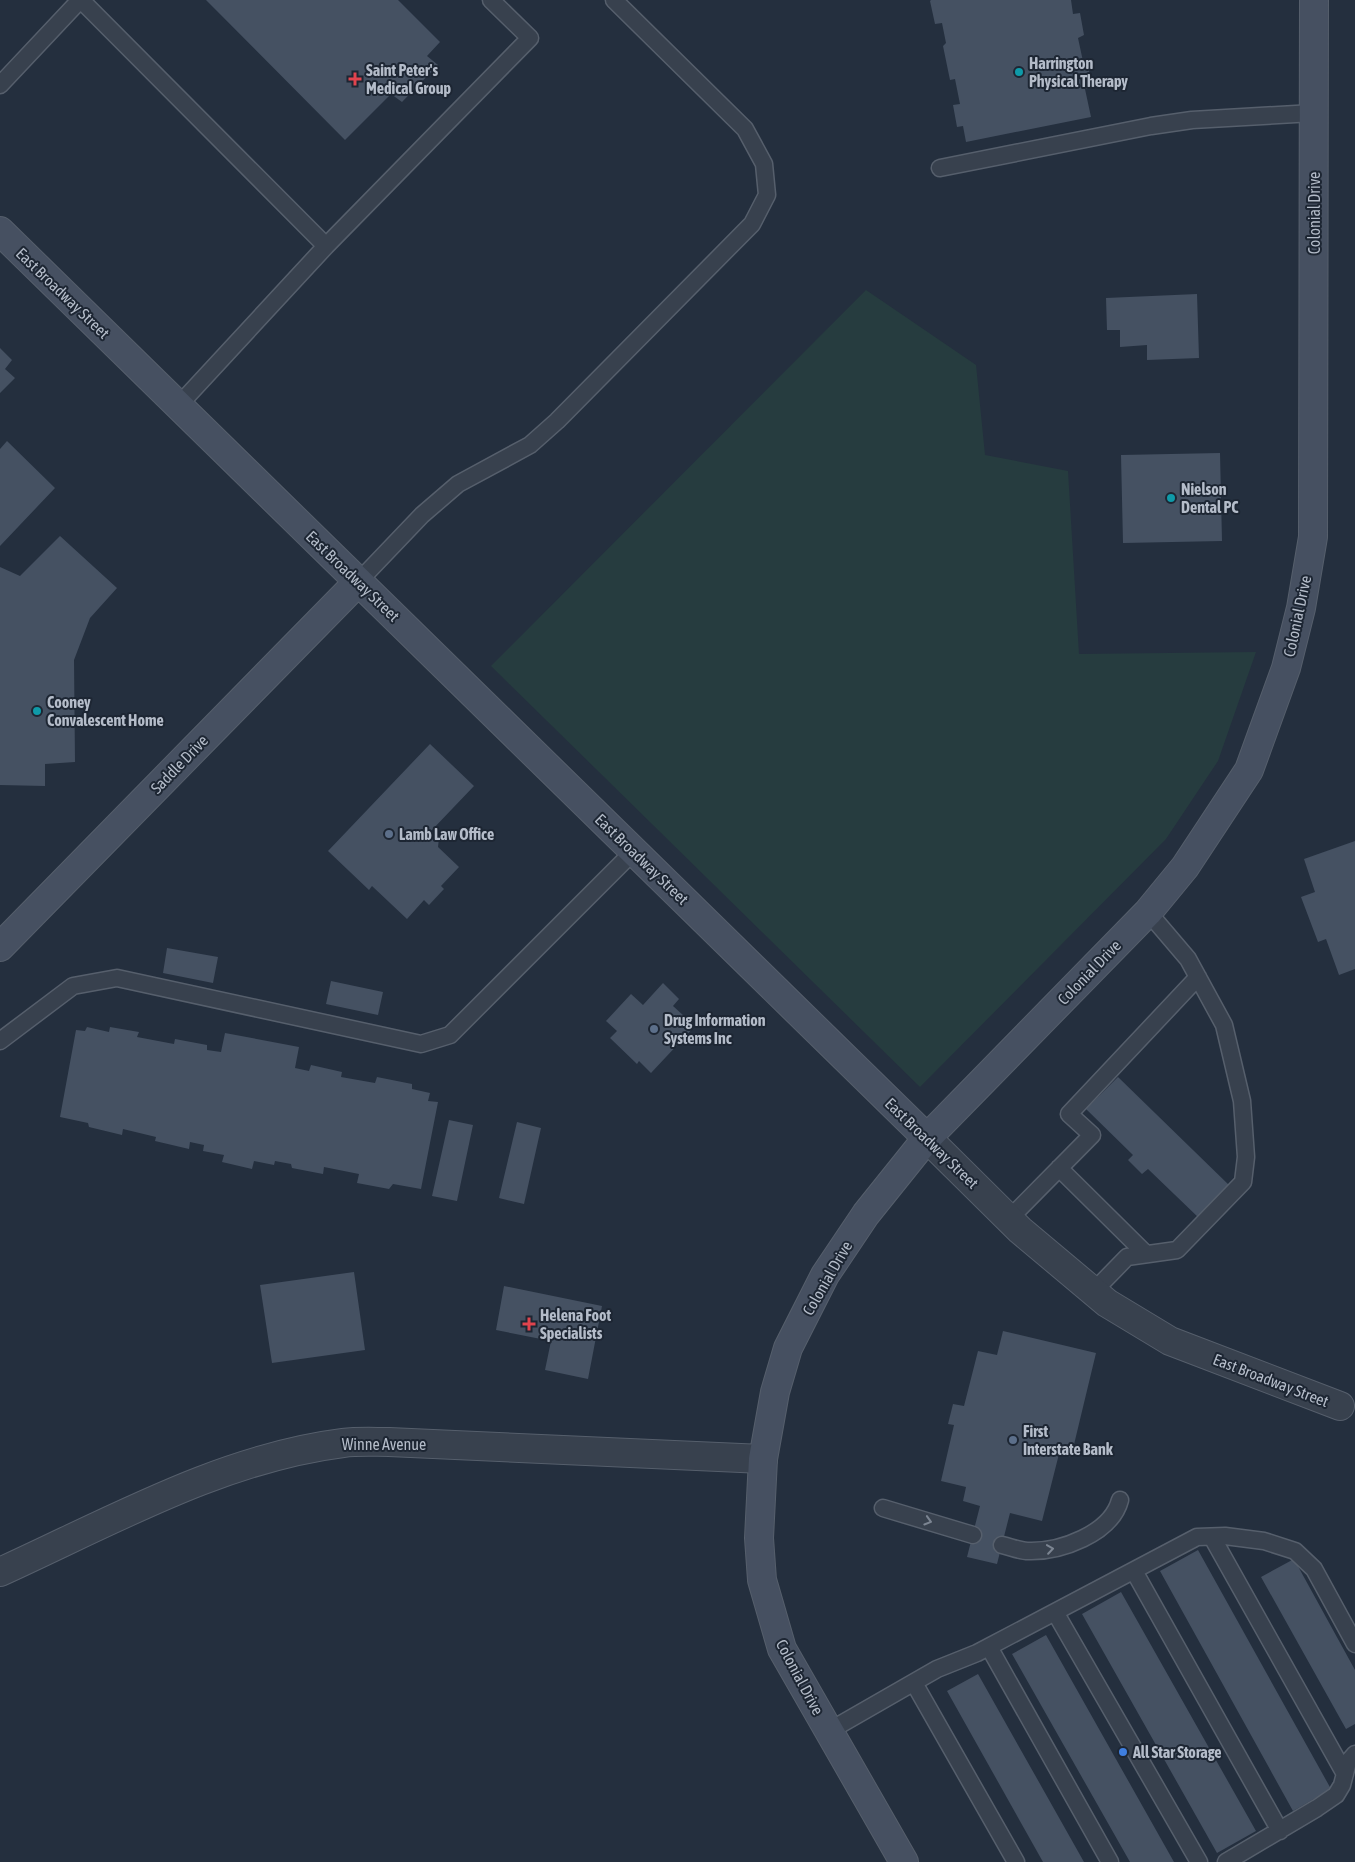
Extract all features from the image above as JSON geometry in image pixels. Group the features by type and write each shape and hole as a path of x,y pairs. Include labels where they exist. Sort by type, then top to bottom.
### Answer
{"main road":[{"name":"Colonial Drive","path":"904,1862 782,1650 762,1580 759,1538 763,1459 775,1392 788,1348 825,1275 866,1214 927,1138 1148,912 1185,867 1249,770 1286,668 1301,608 1314,537 1314,0"},
{"name":"East Broadway Street","path":"0,231 927,1138"},
{"name":"Saddle Drive","path":"0,947 358,582"}],"street":[{"name":"East Broadway Street","path":"927,1138 1009,1219 1107,1303 1170,1341 1340,1406"},
{"name":"Winne Avenue","path":"0,1572 181,1489 230,1469 285,1453 345,1443 389,1442 763,1459"}],"lane":[{"path":"0,85 81,0 326,246"},
{"path":"178,406 326,246 530,38 491,0"},
{"path":"358,582 422,515 458,484 530,445 557,421 752,224 767,195 764,164 745,129 614,0"},
{"path":"940,168 1151,126 1192,120 1314,113"},
{"path":"0,1041 73,986 117,978 421,1044 450,1035 634,851"},
{"path":"1093,1292 1126,1257 1177,1250 1243,1182 1246,1157 1242,1101 1224,1025 1188,958 1148,912"},
{"path":"1009,1219 1092,1135 1069,1114 1198,977"},
{"path":"1059,1168 1146,1254"},
{"path":"1002,1544 1026,1551 1053,1550 1093,1533 1118,1510 1120,1500"},
{"path":"883,1508 973,1535"},
{"path":"829,1731 937,1669 989,1647 1197,1537 1224,1536 1264,1541 1295,1551 1314,1569 1355,1644"},
{"path":"1212,1537 1345,1774"},
{"path":"1134,1571 1280,1831"},
{"path":"1055,1612 1199,1862"},
{"path":"989,1647 1110,1862"},
{"path":"914,1683 1016,1862"},
{"path":"1226,1862 1280,1831 1336,1795 1342,1785 1348,1762 1355,1754"}],"green space":[{"path":"866,290 976,365 985,455 1068,471 1079,654 1256,652 1218,761 1166,839 920,1087 491,666"}],"building":[{"name":"Saint Peter's Medical Group","path":"206,0 398,0 440,42 427,56 438,65 402,102 391,94 345,140"},
{"name":"Harrington Physical Therapy","path":"931,0 1071,0 1073,14 1080,13 1084,35 1078,38 1084,66 1088,65 1092,87 1085,89 1091,117 966,142 963,126 957,127 953,105 960,104 955,79 950,80 943,46 946,43 942,23 935,24"},
{"path":"1197,294 1199,358 1147,360 1147,345 1120,347 1120,330 1107,330 1106,298"},
{"path":"0,348 12,360 5,369 15,378 0,393"},
{"path":"7,441 55,488 0,546 0,449"},
{"name":"Nielson Dental PC","path":"1220,453 1222,541 1123,543 1121,455"},
{"name":"Cooney Convalescent Home","path":"60,536 117,588 90,618 74,660 75,762 45,764 45,786 0,785 0,567 20,576"},
{"name":"Lamb Law Office","path":"430,744 474,786 431,831 439,838 438,847 459,867 441,886 444,889 429,905 424,900 407,919 372,886 369,890 328,851"},
{"path":"1355,841 1355,969 1339,975 1326,939 1318,942 1301,897 1315,892 1304,859"},
{"path":"167,948 218,957 213,983 163,973"},
{"path":"331,981 383,992 378,1015 326,1004"},
{"name":"Drug Information Systems Inc","path":"663,983 679,999 673,1006 695,1026 651,1073 639,1061 637,1064 610,1038 617,1031 606,1021 631,994 643,1005"},
{"path":"87,1027 109,1032 110,1027 139,1032 137,1037 174,1044 175,1039 207,1045 207,1050 221,1052 225,1033 299,1047 295,1068 309,1071 311,1065 342,1072 341,1077 375,1083 377,1077 412,1084 412,1089 430,1093 428,1101 438,1102 421,1189 393,1184 389,1189 357,1183 359,1174 324,1167 323,1174 292,1168 291,1164 275,1161 274,1165 254,1161 252,1169 222,1162 224,1155 203,1151 204,1145 190,1142 189,1149 155,1141 156,1137 123,1129 122,1135 89,1127 88,1123 60,1117 76,1030 85,1031"},
{"path":"1118,1077 1231,1187 1200,1219 1148,1169 1142,1174 1128,1160 1133,1155 1086,1109"},
{"path":"449,1120 473,1125 457,1201 432,1196"},
{"path":"517,1122 541,1128 524,1204 499,1198"},
{"path":"354,1272 365,1350 272,1363 260,1285"},
{"path":"504,1286 602,1306 588,1379 545,1370 551,1341 496,1330"},
{"name":"First Interstate Bank","path":"1003,1331 1096,1353 1071,1457 1059,1454 1042,1521 1010,1513 997,1564 967,1557 980,1506 963,1501 966,1487 941,1481 954,1425 948,1424 953,1404 964,1406 978,1351 997,1355"},
{"path":"1198,1550 1331,1789 1293,1811 1160,1571"},
{"path":"1294,1559 1355,1670 1355,1724 1346,1729 1261,1577"},
{"path":"1121,1592 1256,1831 1217,1853 1082,1614"},
{"path":"1046,1635 1174,1862 1130,1862 1012,1654"},
{"path":"978,1674 1084,1862 1043,1862 947,1691"}],"place":[{"name":"Harrington Physical Therapy","path":"1019,72"},
{"name":"Saint Peter's Medical Group","path":"355,79"},
{"name":"Nielson Dental PC","path":"1171,498"},
{"name":"Cooney Convalescent Home","path":"37,711"},
{"name":"Lamb Law Office","path":"389,834"},
{"name":"Drug Information Systems Inc","path":"654,1029"},
{"name":"Helena Foot Specialists","path":"529,1324"},
{"name":"First Interstate Bank","path":"1013,1440"},
{"name":"All Star Storage","path":"1123,1752"}]}
